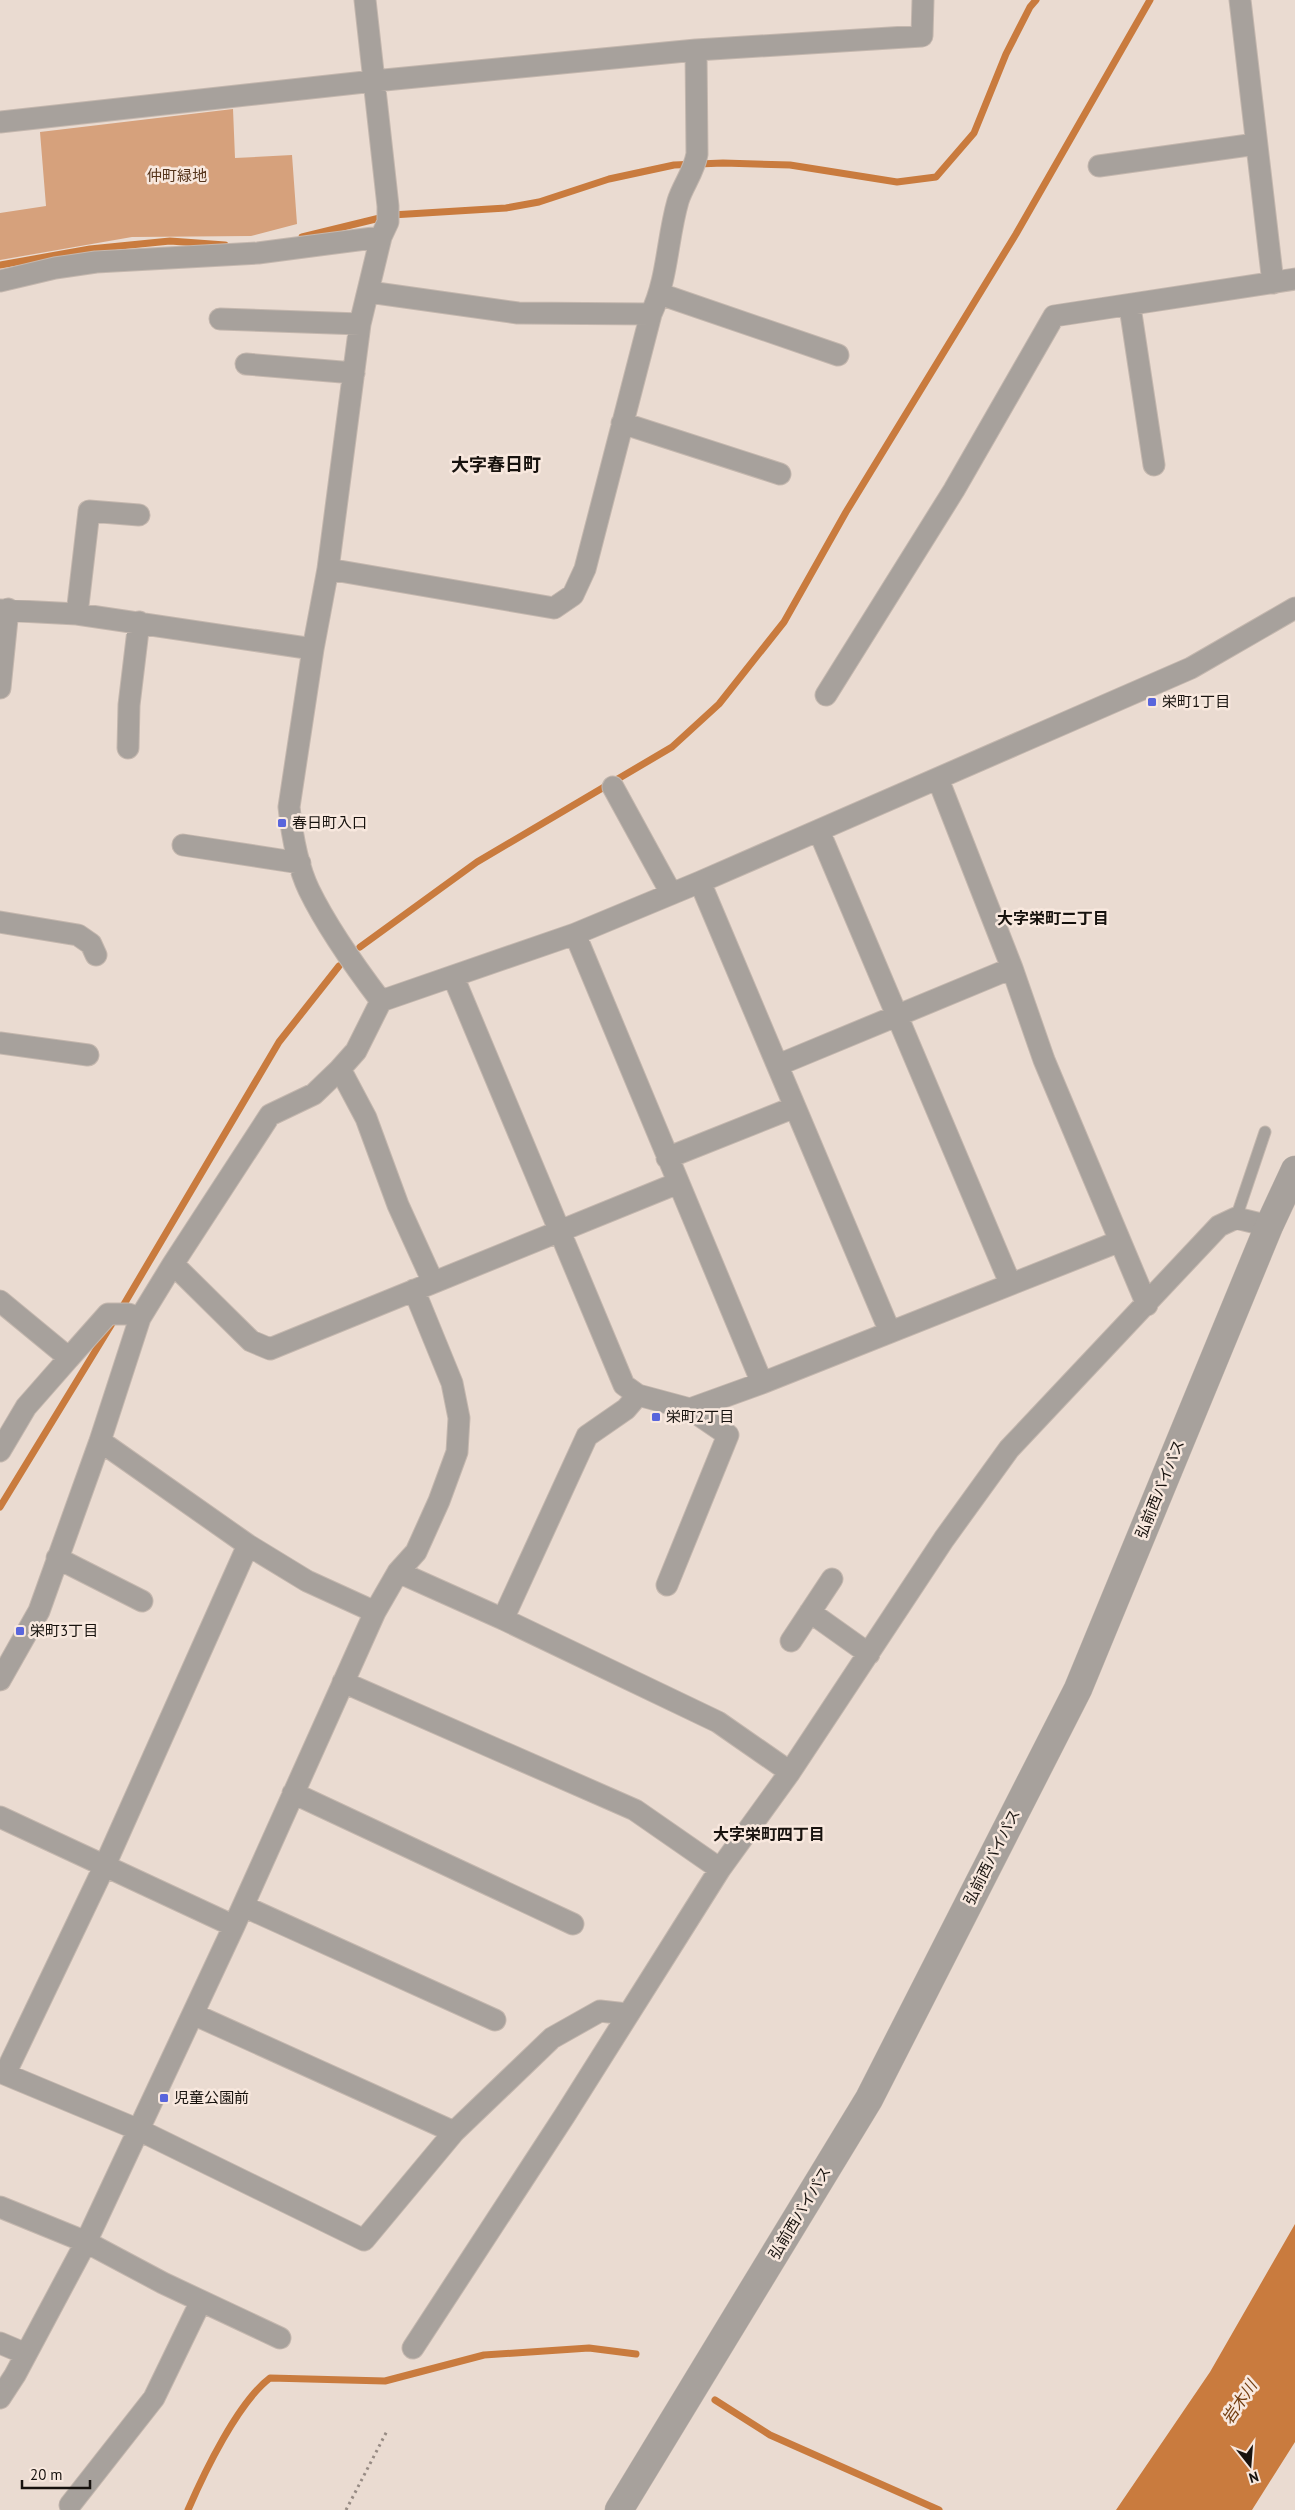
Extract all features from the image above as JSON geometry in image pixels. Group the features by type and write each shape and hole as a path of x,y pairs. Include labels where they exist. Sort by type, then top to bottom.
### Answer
{"street":[{"path":"365,0 386,222 360,324 328,569 313,649 289,807 292,832 309,890 357,970 381,1001"},
{"path":"0,122 374,81 696,50 922,36 922,0"},
{"path":"1240,0 1273,283"},
{"path":"328,569 554,608 573,594 585,569 651,314 660,294 678,200 696,161 696,50"},
{"path":"1099,166 1256,144"},
{"path":"0,281 55,268 96,262 258,253 386,222"},
{"path":"826,695 954,490 1054,316 1295,280"},
{"path":"369,292 518,313 651,314"},
{"path":"660,294 838,356"},
{"path":"1130,306 1154,465"},
{"path":"220,319 360,324"},
{"path":"246,364 354,373"},
{"path":"622,423 780,474"},
{"path":"77,614 89,511 139,515"},
{"path":"0,1451 26,1407 69,1358 125,1315 172,1264 270,1115 314,1094 356,1051 381,1001 575,934 819,831 1191,668 1295,608"},
{"path":"0,688 4,609 77,614 139,622 313,649"},
{"path":"128,748 129,705 139,622"},
{"path":"938,779 1012,968 1044,1060 1147,1305"},
{"path":"613,787 671,893"},
{"path":"819,831 1010,1283"},
{"path":"183,845 300,863"},
{"path":"700,882 890,1332"},
{"path":"0,922 78,935 92,944 96,955"},
{"path":"575,934 762,1383"},
{"path":"778,1065 1012,968"},
{"path":"453,976 624,1385 638,1395 690,1408 728,1435 667,1585"},
{"path":"0,1043 88,1055"},
{"path":"0,2398 26,2354 86,2242 234,1926 375,1612 398,1572 416,1552 439,1501 457,1452 459,1418 452,1384 429,1332 423,1286 398,1205 366,1118 340,1069"},
{"path":"667,1158 795,1107"},
{"name":"弘前西バイパス","path":"619,2510 869,2099 1069,1707 1269,1226 1295,1170"},
{"path":"172,1264 251,1341 270,1349 678,1183"},
{"path":"412,2348 565,2115 720,1869 790,1772 944,1539 1008,1450 1220,1226 1236,1218 1269,1226"},
{"path":"690,1408 762,1383 1010,1283 1120,1241"},
{"path":"0,1301 69,1358"},
{"path":"0,1680 39,1611 100,1441 125,1315"},
{"path":"503,1619 587,1436 626,1409 638,1395"},
{"path":"100,1441 248,1545 308,1581 375,1612"},
{"path":"248,1545 105,1866 2,2073 139,2130 364,2240 454,2132 552,2038 600,2011 627,2014"},
{"path":"57,1558 142,1601"},
{"path":"398,1572 503,1619 718,1722 790,1772"},
{"path":"790,1641 832,1579"},
{"path":"810,1612 869,1654"},
{"path":"343,1682 635,1810 720,1869"},
{"path":"293,1793 573,1924"},
{"path":"0,1816 234,1926"},
{"path":"243,1906 495,2020"},
{"path":"193,2014 454,2132"},
{"path":"0,2207 86,2242 201,2301 280,2338"},
{"path":"70,2505 154,2398 201,2301"},
{"path":"0,2343 26,2354"}],"lane":[{"path":"1236,1218 1265,1132"}],"path":[{"path":"346,2510 387,2431"}],"green space":[{"name":"仲町緑地","path":"233,109 235,158 292,155 297,224 251,236 132,237 0,260 0,213 46,206 40,132"}],"water":[{"name":"岩木川","path":"1295,2224 1295,2442 1252,2510 1116,2510 1210,2372"}],"waterway":[{"path":"302,237 392,215 506,208 539,202 609,179 674,165 723,163 790,165 897,182 936,177 974,133 1006,54 1030,7 1036,0"},
{"path":"360,947 477,862 672,747 719,704 784,622 846,512 1016,234 1150,0"},
{"path":"0,265 90,249 170,241 225,245"},
{"path":"120,1311 279,1042 339,966"},
{"path":"0,1507 113,1322"},
{"path":"188,2510 203,2477 234,2421 258,2389 270,2378 385,2381 484,2355 589,2348 636,2354"},
{"path":"715,2400 770,2435 939,2510"}],"place":[{"name":"栄町1丁目","path":"1152,702"},
{"name":"春日町入口","path":"282,823"},
{"name":"栄町2丁目","path":"656,1417"},
{"name":"栄町3丁目","path":"20,1631"},
{"name":"児童公園前","path":"164,2098"}],"district":[{"name":"大字春日町","path":"496,465"},
{"name":"大字栄町二丁目","path":"1053,918"},
{"name":"大字栄町四丁目","path":"769,1834"}]}
